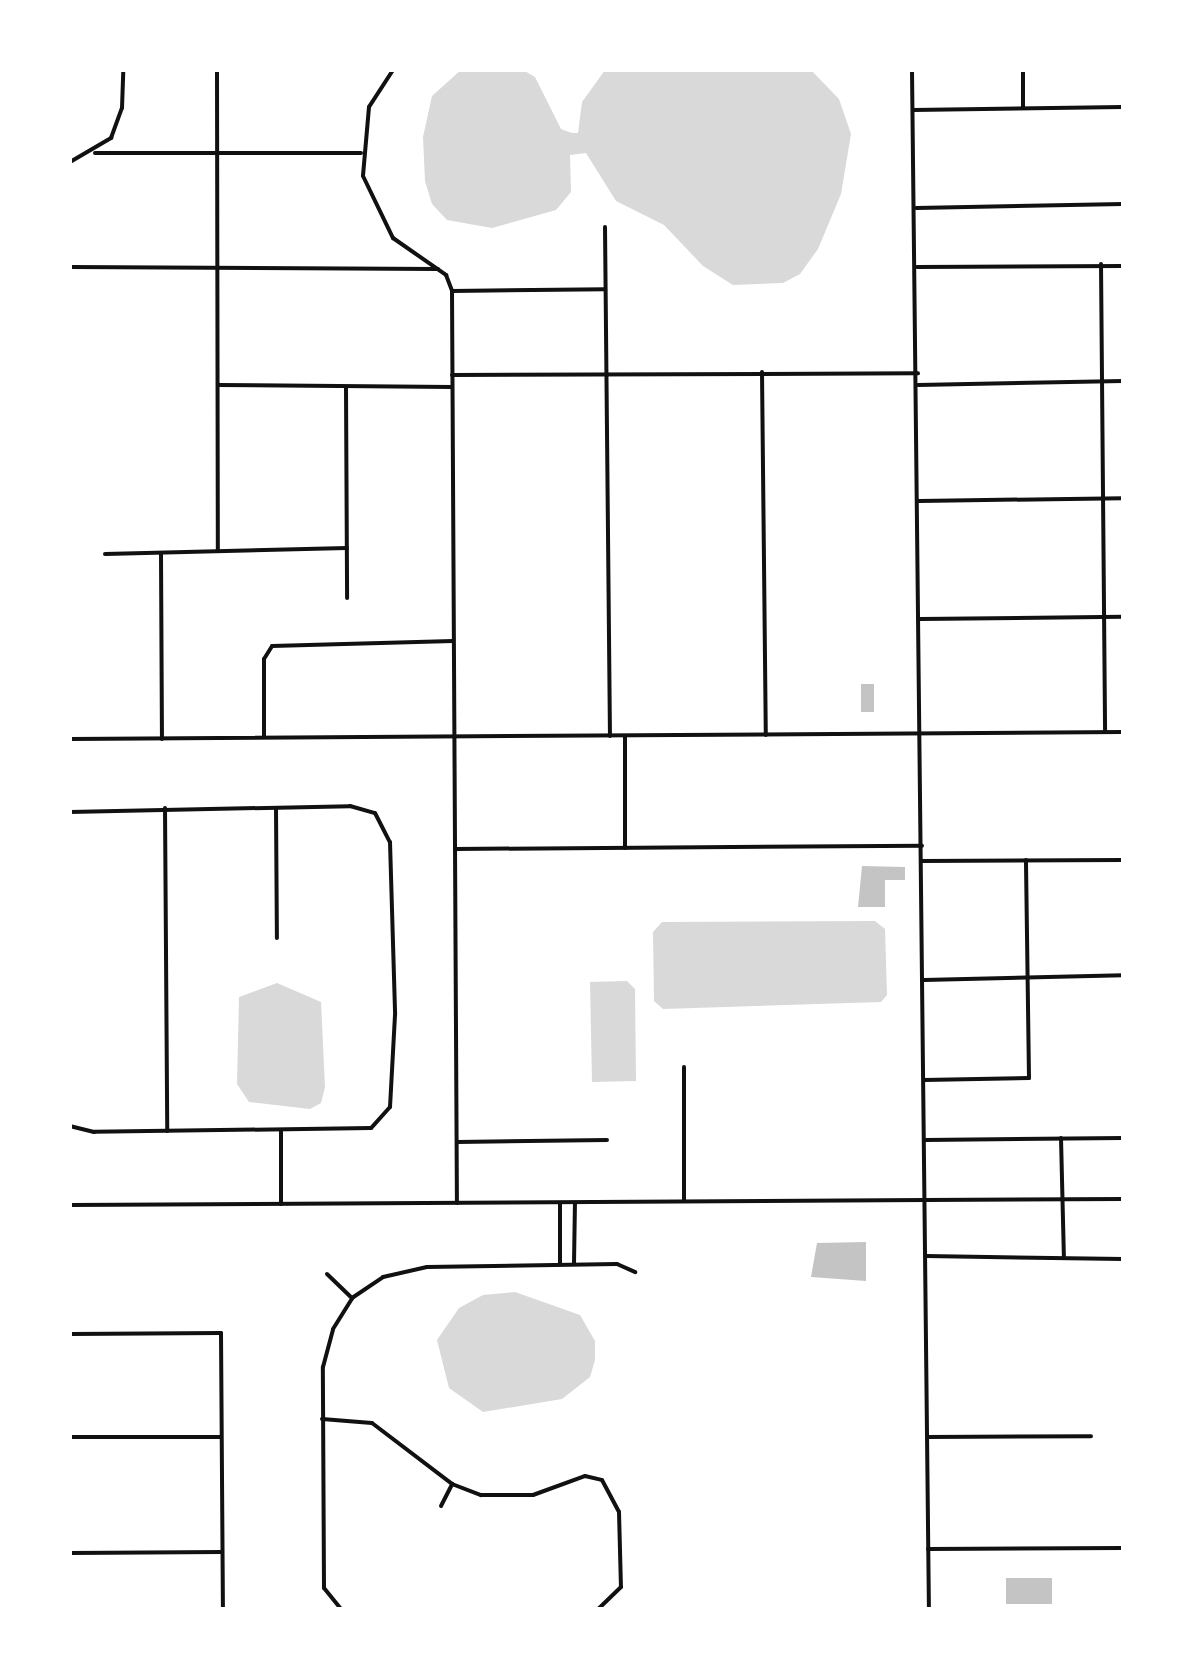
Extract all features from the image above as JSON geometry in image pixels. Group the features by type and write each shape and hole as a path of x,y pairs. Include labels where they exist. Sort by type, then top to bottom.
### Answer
{"street":[{"path":"95,153 116,126 123,70"},
{"path":"217,70 218,550"},
{"path":"393,70 370,107 361,153 382,222 412,255 438,269 452,291 458,1204"},
{"path":"912,70 928,1609"},
{"path":"1023,70 1024,108"},
{"path":"913,110 1123,107"},
{"path":"70,162 95,153 361,153"},
{"path":"916,208 1123,204"},
{"path":"605,227 610,736"},
{"path":"1101,264 1105,732"},
{"path":"917,266 1123,266"},
{"path":"70,267 438,269"},
{"path":"452,291 605,289"},
{"path":"762,372 766,736"},
{"path":"452,375 918,373"},
{"path":"918,384 1123,381"},
{"path":"218,385 452,387"},
{"path":"346,388 347,598"},
{"path":"919,501 1123,498"},
{"path":"105,554 347,548"},
{"path":"161,554 162,738"},
{"path":"920,619 1123,617"},
{"path":"264,738 264,659 272,646 453,641"},
{"path":"70,739 1123,732"},
{"path":"625,736 626,848"},
{"path":"70,812 358,807 384,822 395,1014 392,1096 379,1122 362,1130 167,1131 70,1126"},
{"path":"165,808 167,1131"},
{"path":"276,808 277,938"},
{"path":"455,849 922,846"},
{"path":"924,1080 1029,1078 1026,860"},
{"path":"922,862 1123,860"},
{"path":"924,980 1123,975"},
{"path":"684,1067 684,1201"},
{"path":"281,1130 282,1204"},
{"path":"1061,1138 1064,1259"},
{"path":"924,1140 1123,1138"},
{"path":"457,1142 607,1140"},
{"path":"70,1205 1123,1199"},
{"path":"560,1204 560,1264"},
{"path":"574,1264 575,1204"},
{"path":"926,1256 1123,1259"},
{"path":"341,1609 324,1588 322,1419 326,1347 352,1298 383,1278 427,1267 617,1264 635,1272"},
{"path":"328,1274 352,1298"},
{"path":"70,1334 221,1333 223,1609"},
{"path":"322,1419 372,1423 452,1484 508,1498 595,1476 610,1492 622,1532 621,1587 598,1609"},
{"path":"70,1438 221,1436"},
{"path":"927,1437 1091,1436"},
{"path":"440,1506 452,1484"},
{"path":"928,1548 1123,1548"},
{"path":"70,1553 222,1552"}],"shaded area":[{"path":"461,70 523,70 535,77 561,129 578,133 582,102 605,70 811,70 839,99 851,134 841,194 818,249 800,274 783,283 733,285 703,266 664,225 616,201 586,153 570,155 571,192 556,210 492,228 447,220 432,204 425,181 423,137 432,96"},
{"path":"875,921 885,929 887,995 881,1002 663,1009 654,1001 653,932 662,922"},
{"path":"627,981 635,989 636,1081 592,1082 590,982"},
{"path":"277,983 321,1002 325,1087 321,1103 310,1109 249,1102 237,1084 239,997"},
{"path":"515,1292 580,1315 595,1341 595,1360 590,1377 562,1399 483,1412 449,1388 437,1340 459,1308 483,1295"}],"building":[{"path":"861,684 874,684 874,712 861,712"},
{"path":"862,866 905,867 905,880 885,880 885,907 858,907"},
{"path":"866,1242 866,1281 811,1277 817,1243"},
{"path":"1006,1578 1052,1578 1052,1604 1006,1604"}]}
